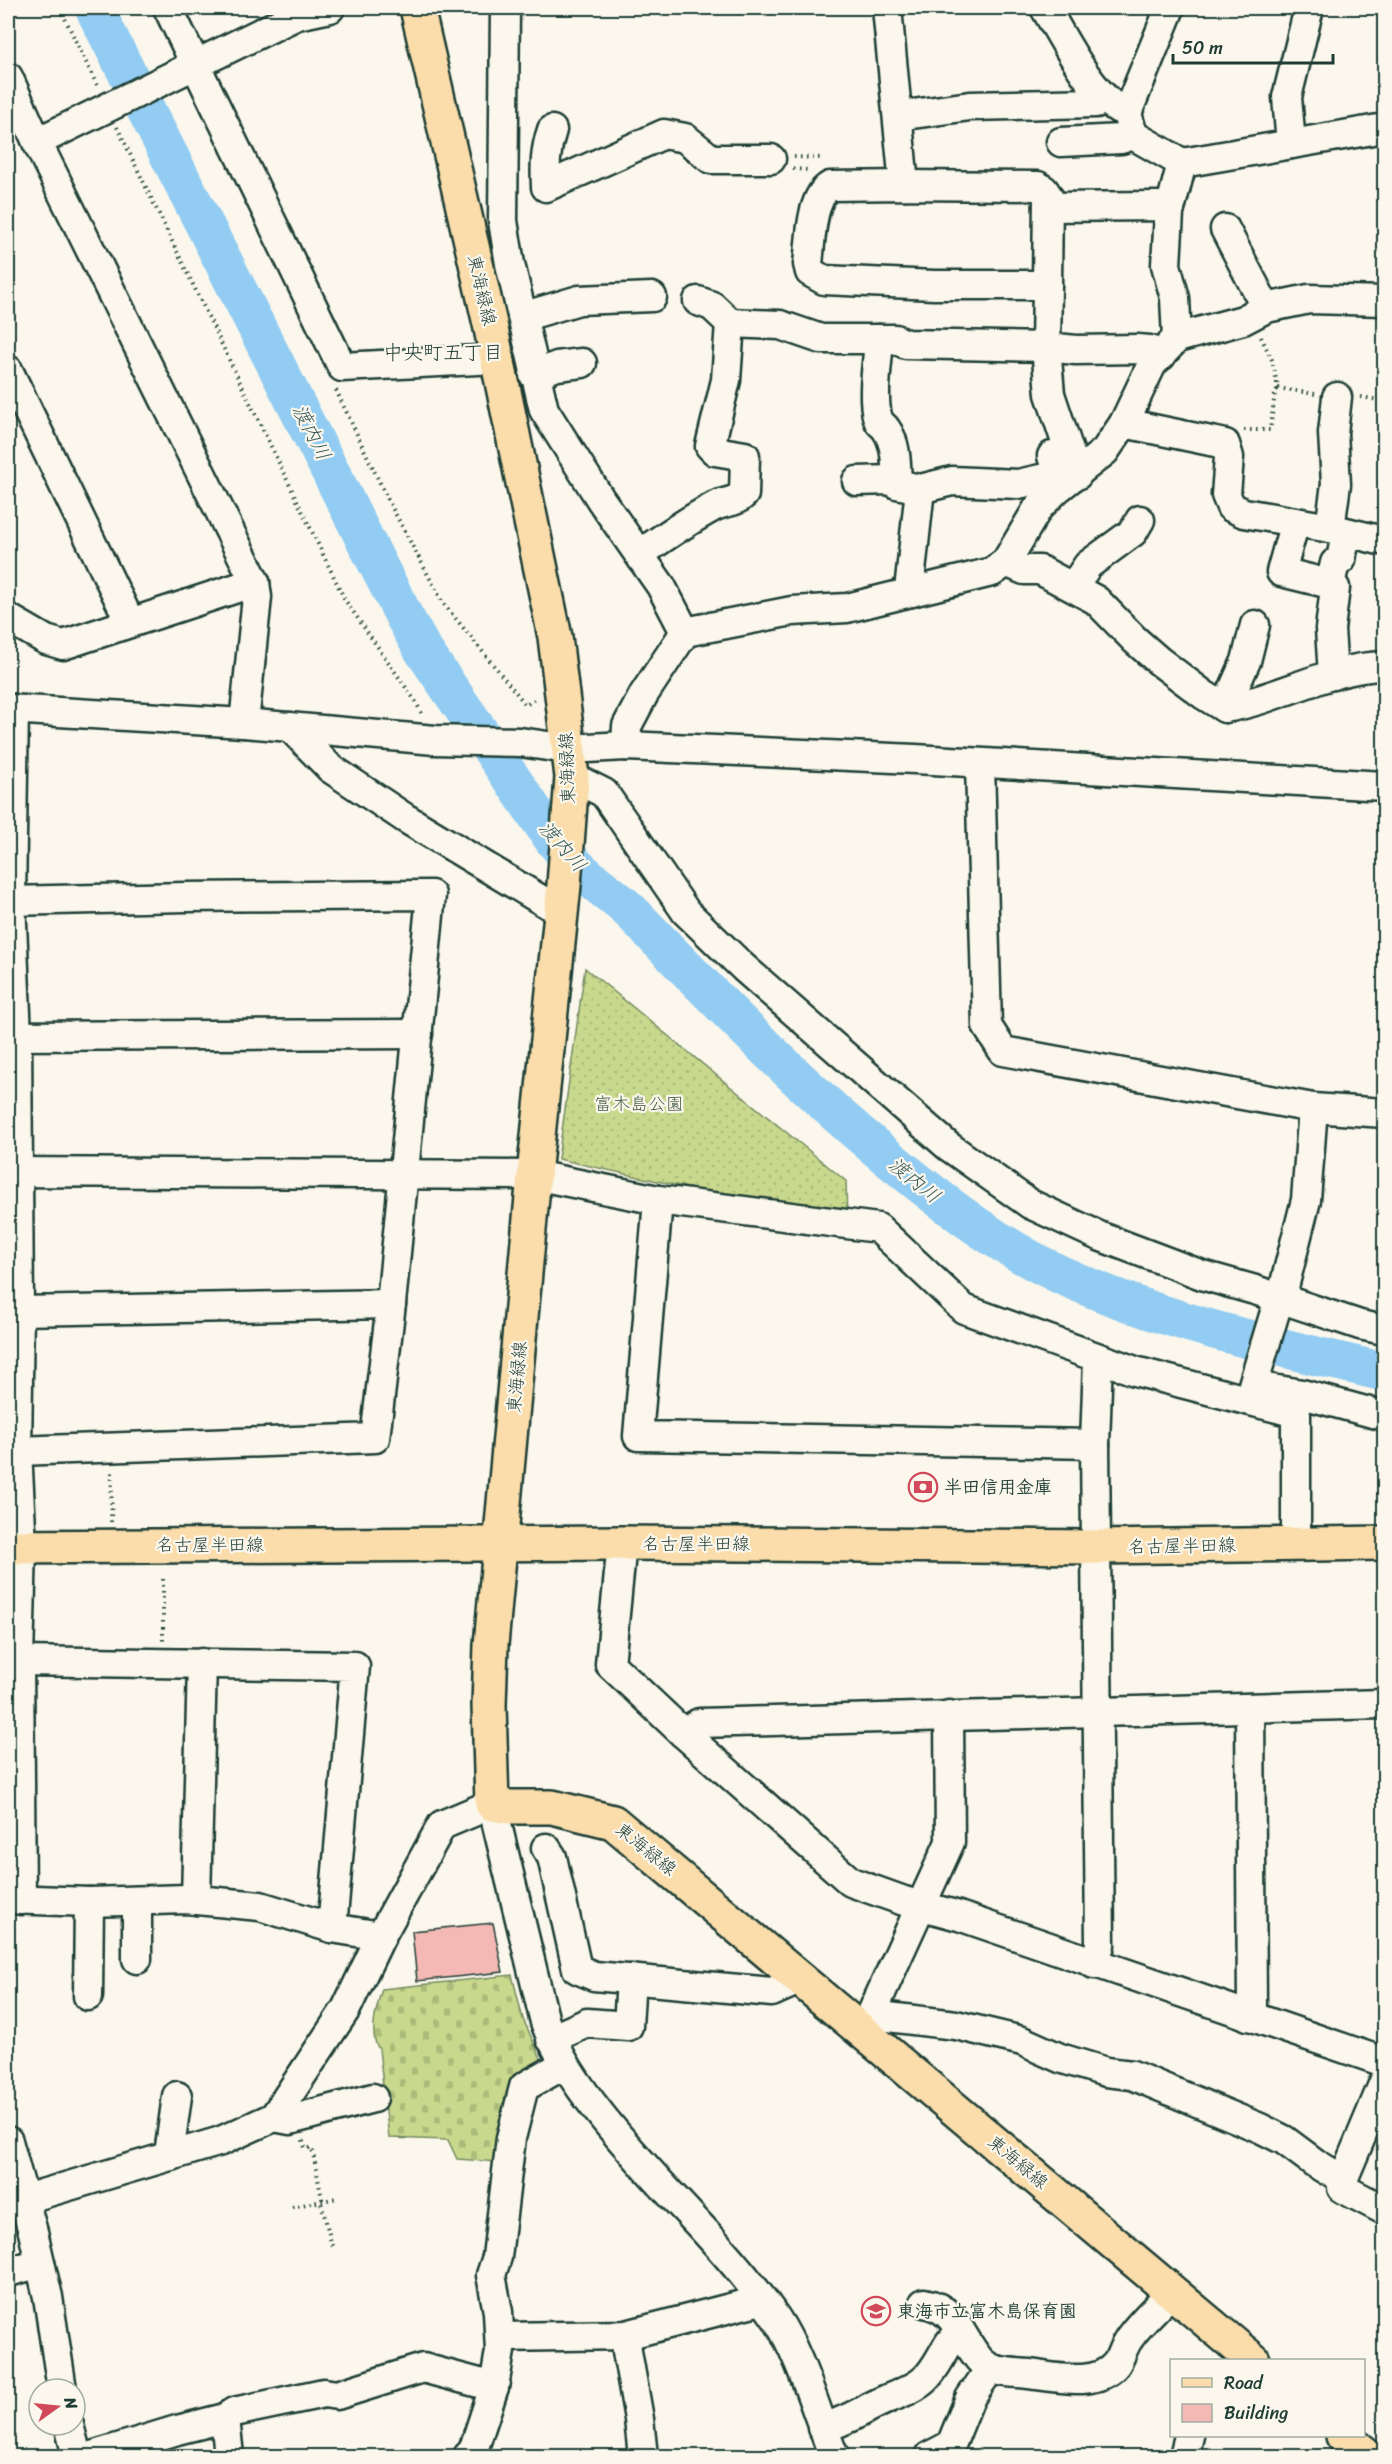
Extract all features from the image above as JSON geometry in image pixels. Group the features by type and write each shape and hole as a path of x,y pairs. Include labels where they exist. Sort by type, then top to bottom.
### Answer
{"main road":[{"name":"東海緑線","path":"417,8 497,359 555,637 570,763 563,898 534,1175 491,1645 489,1705 492,1804 510,1807 552,1807 613,1822 801,1979 864,2021 1172,2292 1236,2355"},
{"name":"名古屋半田線","path":"15,1546 622,1543 1096,1547 1384,1543"},
{"path":"1344,2437 1368,2457"}],"street":[{"path":"168,8 188,67 342,367 497,359"},
{"path":"37,142 295,11 330,8"},
{"path":"505,8 503,221 510,264 544,411 600,500 661,586 685,632"},
{"path":"887,8 904,185"},
{"path":"1045,8 1095,87 1110,104 1130,124 1182,163 1384,128"},
{"path":"1061,142 1121,139 1130,124 1170,8"},
{"path":"1291,144 1287,97 1310,8"},
{"path":"8,77 37,142 255,582 257,597 244,723"},
{"path":"898,116 970,106 1096,103 1104,97"},
{"path":"546,187 544,165 552,130"},
{"path":"504,201 546,187 664,134 685,138 705,155 717,160 771,159"},
{"path":"626,746 627,726 685,632 792,610 847,608 992,573 1006,562 1038,508 1057,489 1106,451 1124,423 1152,364 1169,347 1175,298 1166,265 1170,209 1182,163"},
{"path":"1047,285 934,285 824,280 810,272 808,264 816,201 824,189 830,186 1038,186 1044,190 1048,196 1047,207 1047,285 1046,347 1050,394 1077,475"},
{"path":"1047,207 1159,206 1170,209"},
{"path":"1225,229 1255,314"},
{"path":"522,317 579,300 651,297"},
{"path":"698,301 712,306 730,323 780,325 821,339 895,339 906,344 1046,347 1076,350 1150,350 1169,347 1255,314 1318,298 1384,301"},
{"path":"640,554 678,527 718,505 737,501 744,494 745,456 714,451 710,446 726,380 730,323"},
{"path":"879,339 876,408 878,421 886,429 908,486 912,592"},
{"path":"534,375 557,366 582,363"},
{"path":"8,370 130,622"},
{"path":"1330,584 1335,563 1341,560 1333,433 1337,397"},
{"path":"1124,423 1225,444 1228,457 1226,495 1231,507 1244,513 1379,540 1384,537"},
{"path":"856,481 891,480 908,486 952,481 1018,484 1054,476 1057,471 1047,441 1065,436"},
{"path":"1073,587 1088,565 1133,532 1140,520"},
{"path":"1295,522 1281,572 1330,584 1335,588 1330,629 1333,675"},
{"path":"1006,562 1024,570 1040,570 1096,600 1151,654 1204,695 1225,708 1253,704 1359,666 1384,666"},
{"path":"8,618 46,640 63,645 255,582"},
{"path":"1225,708 1246,661 1254,624"},
{"path":"381,1936 332,1928 260,1906 196,1900 89,1902 14,1899 19,1661 15,1546 17,1451 13,1350 20,1311 13,1172 9,901 11,709 244,723 435,740 520,742 570,763 604,793 686,912 744,968 948,1146 1030,1204 1099,1236 1278,1306 1384,1330"},
{"path":"290,727 330,768 405,818 563,898"},
{"path":"570,763 626,746 1384,786"},
{"path":"980,764 987,1026 1003,1051 1313,1108 1384,1113"},
{"path":"9,901 431,895 391,1304 375,1438 17,1451"},
{"path":"12,1036 418,1034"},
{"path":"1253,1385 1278,1306 1306,1200 1313,1108"},
{"path":"13,1172 534,1175 658,1200 878,1228 964,1309 1135,1371 1296,1413 1296,1544"},
{"path":"658,1200 638,1436 1095,1444"},
{"path":"20,1311 391,1304"},
{"path":"1135,1371 1141,1355 1253,1385 1302,1394 1384,1416"},
{"path":"1094,1964 1100,1946 1095,1444 1098,1359"},
{"path":"622,1543 610,1664 683,1733 851,1882 959,1916 1384,2062"},
{"path":"19,1661 355,1666 332,1928"},
{"path":"196,1900 202,1663"},
{"path":"683,1733 699,1723 1384,1704"},
{"path":"1248,2016 1252,2006 1250,1708"},
{"path":"949,1715 950,1842 922,1906 864,2021 956,2025 1022,2041 1060,2058 1106,2072 1132,2075 1260,2128 1284,2140 1343,2180"},
{"path":"286,2118 442,1825 492,1804 544,2022 551,2039 575,2082 622,2142 732,2261 777,2320 806,2379 834,2457"},
{"path":"546,1848 552,1857 577,1969 594,1976 772,1992 801,1979"},
{"path":"136,1959 137,1901"},
{"path":"88,1996 89,1902"},
{"path":"551,2039 587,2024 628,2026 631,1979"},
{"path":"468,2457 473,2451 494,2387 500,2351 498,2312 491,2276 497,2257 511,2138 524,2087 565,2064"},
{"path":"1384,2082 1343,2180 1342,2188 1384,2210"},
{"path":"172,2156 170,2147 177,2096"},
{"path":"16,2201 221,2141 286,2118 373,2098"},
{"path":"8,2141 16,2201 40,2264 60,2377"},
{"path":"8,2272 40,2264"},
{"path":"924,2303 939,2306 948,2312 980,2361 990,2369 1072,2379 1106,2373 1116,2363 1130,2338 1172,2292"},
{"path":"500,2337 626,2335 762,2300"},
{"path":"822,2428 841,2423 888,2398 898,2396 923,2381 937,2364 951,2338 960,2331"},
{"path":"626,2335 643,2457"},
{"path":"92,2457 225,2418 234,2412 324,2393 337,2395 423,2368 494,2387"},
{"path":"930,2457 951,2445 970,2398 990,2369"},
{"path":"225,2418 229,2457"},
{"path":"72,2437 77,2457"},
{"path":"1184,2457 1189,2437"}],"path":[{"path":"60,8 110,106 345,600 416,702 435,740"},
{"path":"823,158 771,155 770,167 818,171 824,189"},
{"path":"1225,444 1232,435 1241,430 1270,429 1275,393 1278,388 1266,343 1258,333 1255,314"},
{"path":"332,382 388,500 443,603 525,705 538,698 537,687"},
{"path":"1278,388 1384,401"},
{"path":"111,1530 112,1447"},
{"path":"163,1579 163,1663"},
{"path":"286,2118 305,2148 312,2148 321,2202 332,2246"},
{"path":"292,2207 337,2199"}],"green space":[{"name":"富木島公園","path":"585,968 846,1181 847,1223 558,1159"},
{"path":"512,1975 523,2019 543,2063 499,2162 457,2159 448,2140 389,2138 379,2049 374,2036 374,2020 382,1989"}],"building":[{"path":"493,1923 503,1972 417,1981 412,1931"}],"waterway":[{"name":"渡内川","path":"94,8 405,618 423,650 553,839 573,863 631,911 734,1017 833,1111 921,1185 998,1240 1059,1274 1138,1306 1219,1331 1384,1372"}],"place":[{"name":"半田信用金庫","path":"923,1487"},
{"name":"東海市立富木島保育園","path":"876,2311"}],"district":[{"name":"中央町五丁目","path":"443,352"}]}
